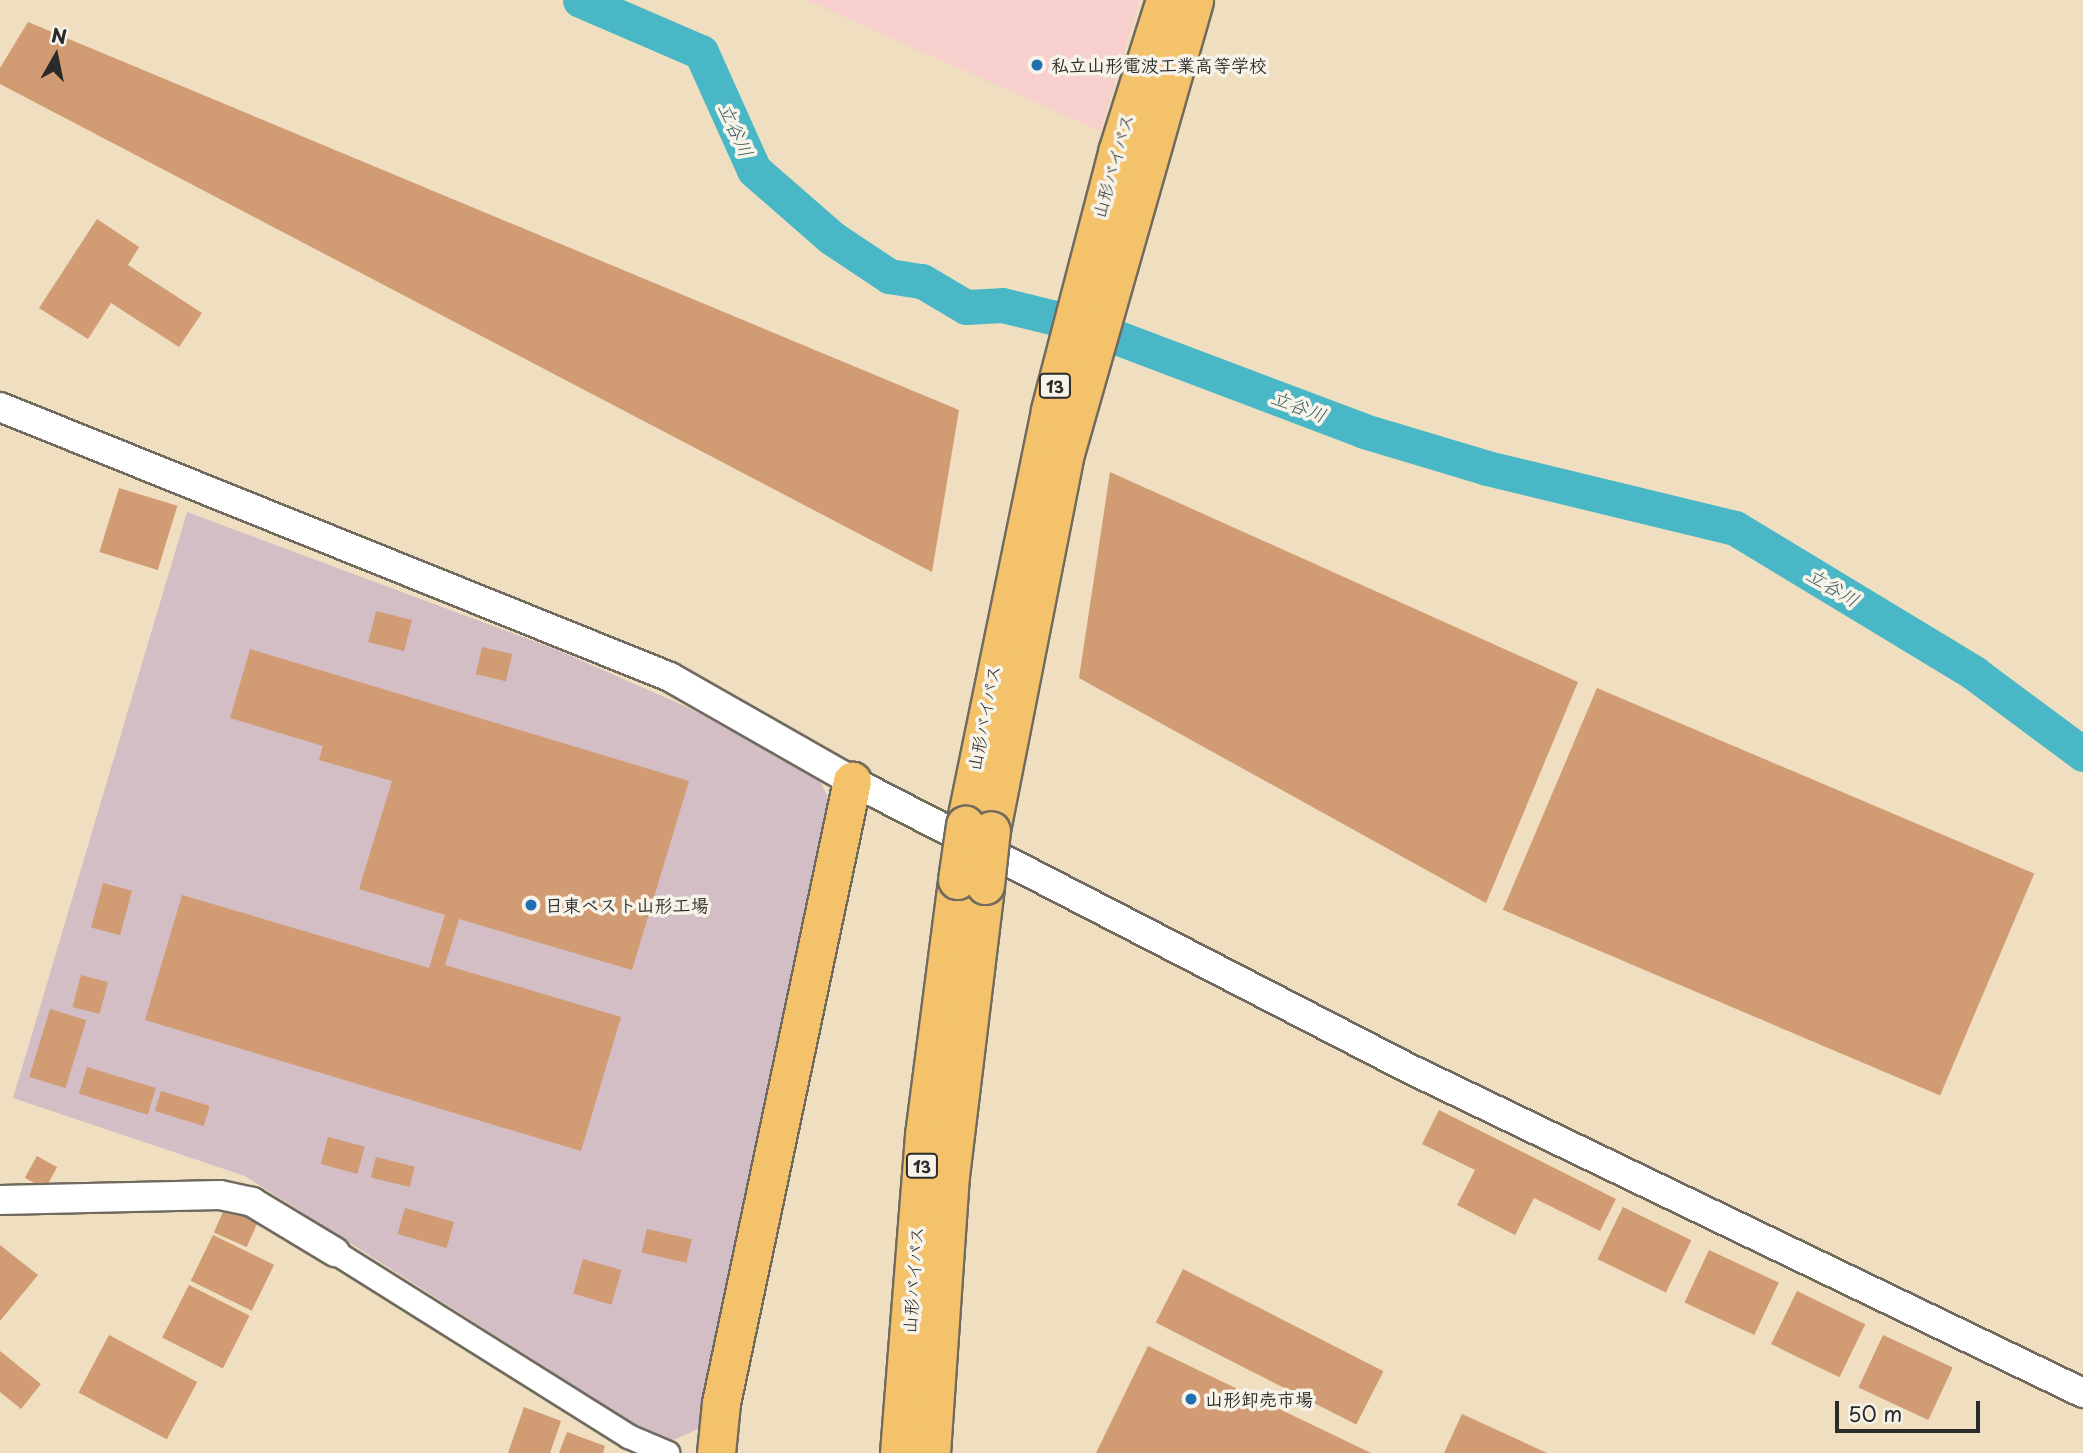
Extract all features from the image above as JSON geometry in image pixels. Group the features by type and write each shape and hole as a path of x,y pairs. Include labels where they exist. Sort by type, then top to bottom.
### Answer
{"highway":[{"name":"山形バイパス","path":"1155,74 1165,0"},
{"name":"山形バイパス","path":"931,1453 971,882 978,827 1074,308 1155,74 1194,0"},
{"path":"716,1453 721,1403 852,781"},
{"name":"山形バイパス","path":"899,1453 924,1135 971,882"},
{"path":"887,1453 889,1406 909,1333"}],"street":[{"path":"0,407 646,667 852,781 1408,1068 2083,1393"},
{"path":"0,1200 220,1195 253,1202 628,1436 668,1453"}],"shaded area":[{"name":"私立山形電波工業高等学校","path":"806,0 1140,0 1100,131"},
{"path":"187,512 555,649 689,708 818,777 829,799 700,1428 665,1444 245,1176 13,1098"}],"building":[{"path":"28,22 959,410 932,572 0,84 0,68"},
{"path":"97,219 139,247 128,265 202,313 179,347 111,303 88,339 39,308"},
{"path":"1110,472 1578,682 1486,903 1079,678"},
{"path":"119,488 177,506 158,570 99,552"},
{"path":"376,611 412,620 404,651 368,642"},
{"path":"482,647 512,654 506,681 476,674"},
{"name":"日東ベスト山形工場","path":"250,649 689,781 632,970 459,919 445,965 621,1017 581,1151 145,1020 182,895 429,968 445,915 359,889 392,781 319,760 323,746 230,718"},
{"path":"1597,688 2034,874 1940,1095 1503,910"},
{"path":"103,883 132,891 120,935 91,927"},
{"path":"81,975 108,982 100,1014 72,1007"},
{"path":"50,1009 86,1020 66,1088 29,1077"},
{"path":"87,1067 156,1088 148,1115 79,1094"},
{"path":"161,1091 210,1106 204,1126 155,1111"},
{"path":"1439,1110 1616,1199 1600,1231 1534,1198 1515,1235 1457,1205 1475,1170 1422,1144"},
{"path":"328,1137 365,1147 357,1174 321,1164"},
{"path":"37,1156 57,1167 45,1189 25,1178"},
{"path":"376,1157 415,1167 410,1187 371,1177"},
{"path":"226,1205 259,1220 247,1247 214,1232"},
{"path":"1623,1207 1691,1240 1666,1292 1598,1259"},
{"path":"405,1208 454,1222 447,1248 398,1234"},
{"path":"647,1229 692,1239 686,1263 642,1252"},
{"path":"213,1235 274,1265 252,1311 191,1281"},
{"path":"0,1245 38,1275 0,1321"},
{"path":"1709,1250 1779,1283 1754,1335 1684,1303"},
{"path":"583,1259 621,1270 612,1305 573,1294"},
{"path":"1183,1269 1383,1371 1356,1425 1156,1322"},
{"path":"189,1285 250,1316 223,1368 162,1338"},
{"path":"1797,1291 1865,1324 1839,1377 1771,1344"},
{"path":"109,1335 197,1382 167,1439 78,1392"},
{"path":"1883,1335 1953,1368 1928,1420 1858,1388"},
{"name":"山形卸売市場","path":"1148,1346 1371,1453 1096,1453"},
{"path":"0,1351 41,1384 21,1409 0,1392"},
{"path":"524,1407 561,1421 550,1453 508,1453"},
{"path":"1462,1414 1547,1453 1444,1453"},
{"path":"567,1432 605,1446 603,1453 559,1453"}],"waterway":[{"name":"立谷川","path":"580,0 701,52 754,170 832,238 889,276 922,281 966,307 1002,305 1084,325 1364,431 1487,468 1735,528 1974,673 2083,754"}],"place":[{"name":"私立山形電波工業高等学校","path":"1037,65"},
{"name":"日東ベスト山形工場","path":"531,905"},
{"name":"山形卸売市場","path":"1191,1399"}]}
